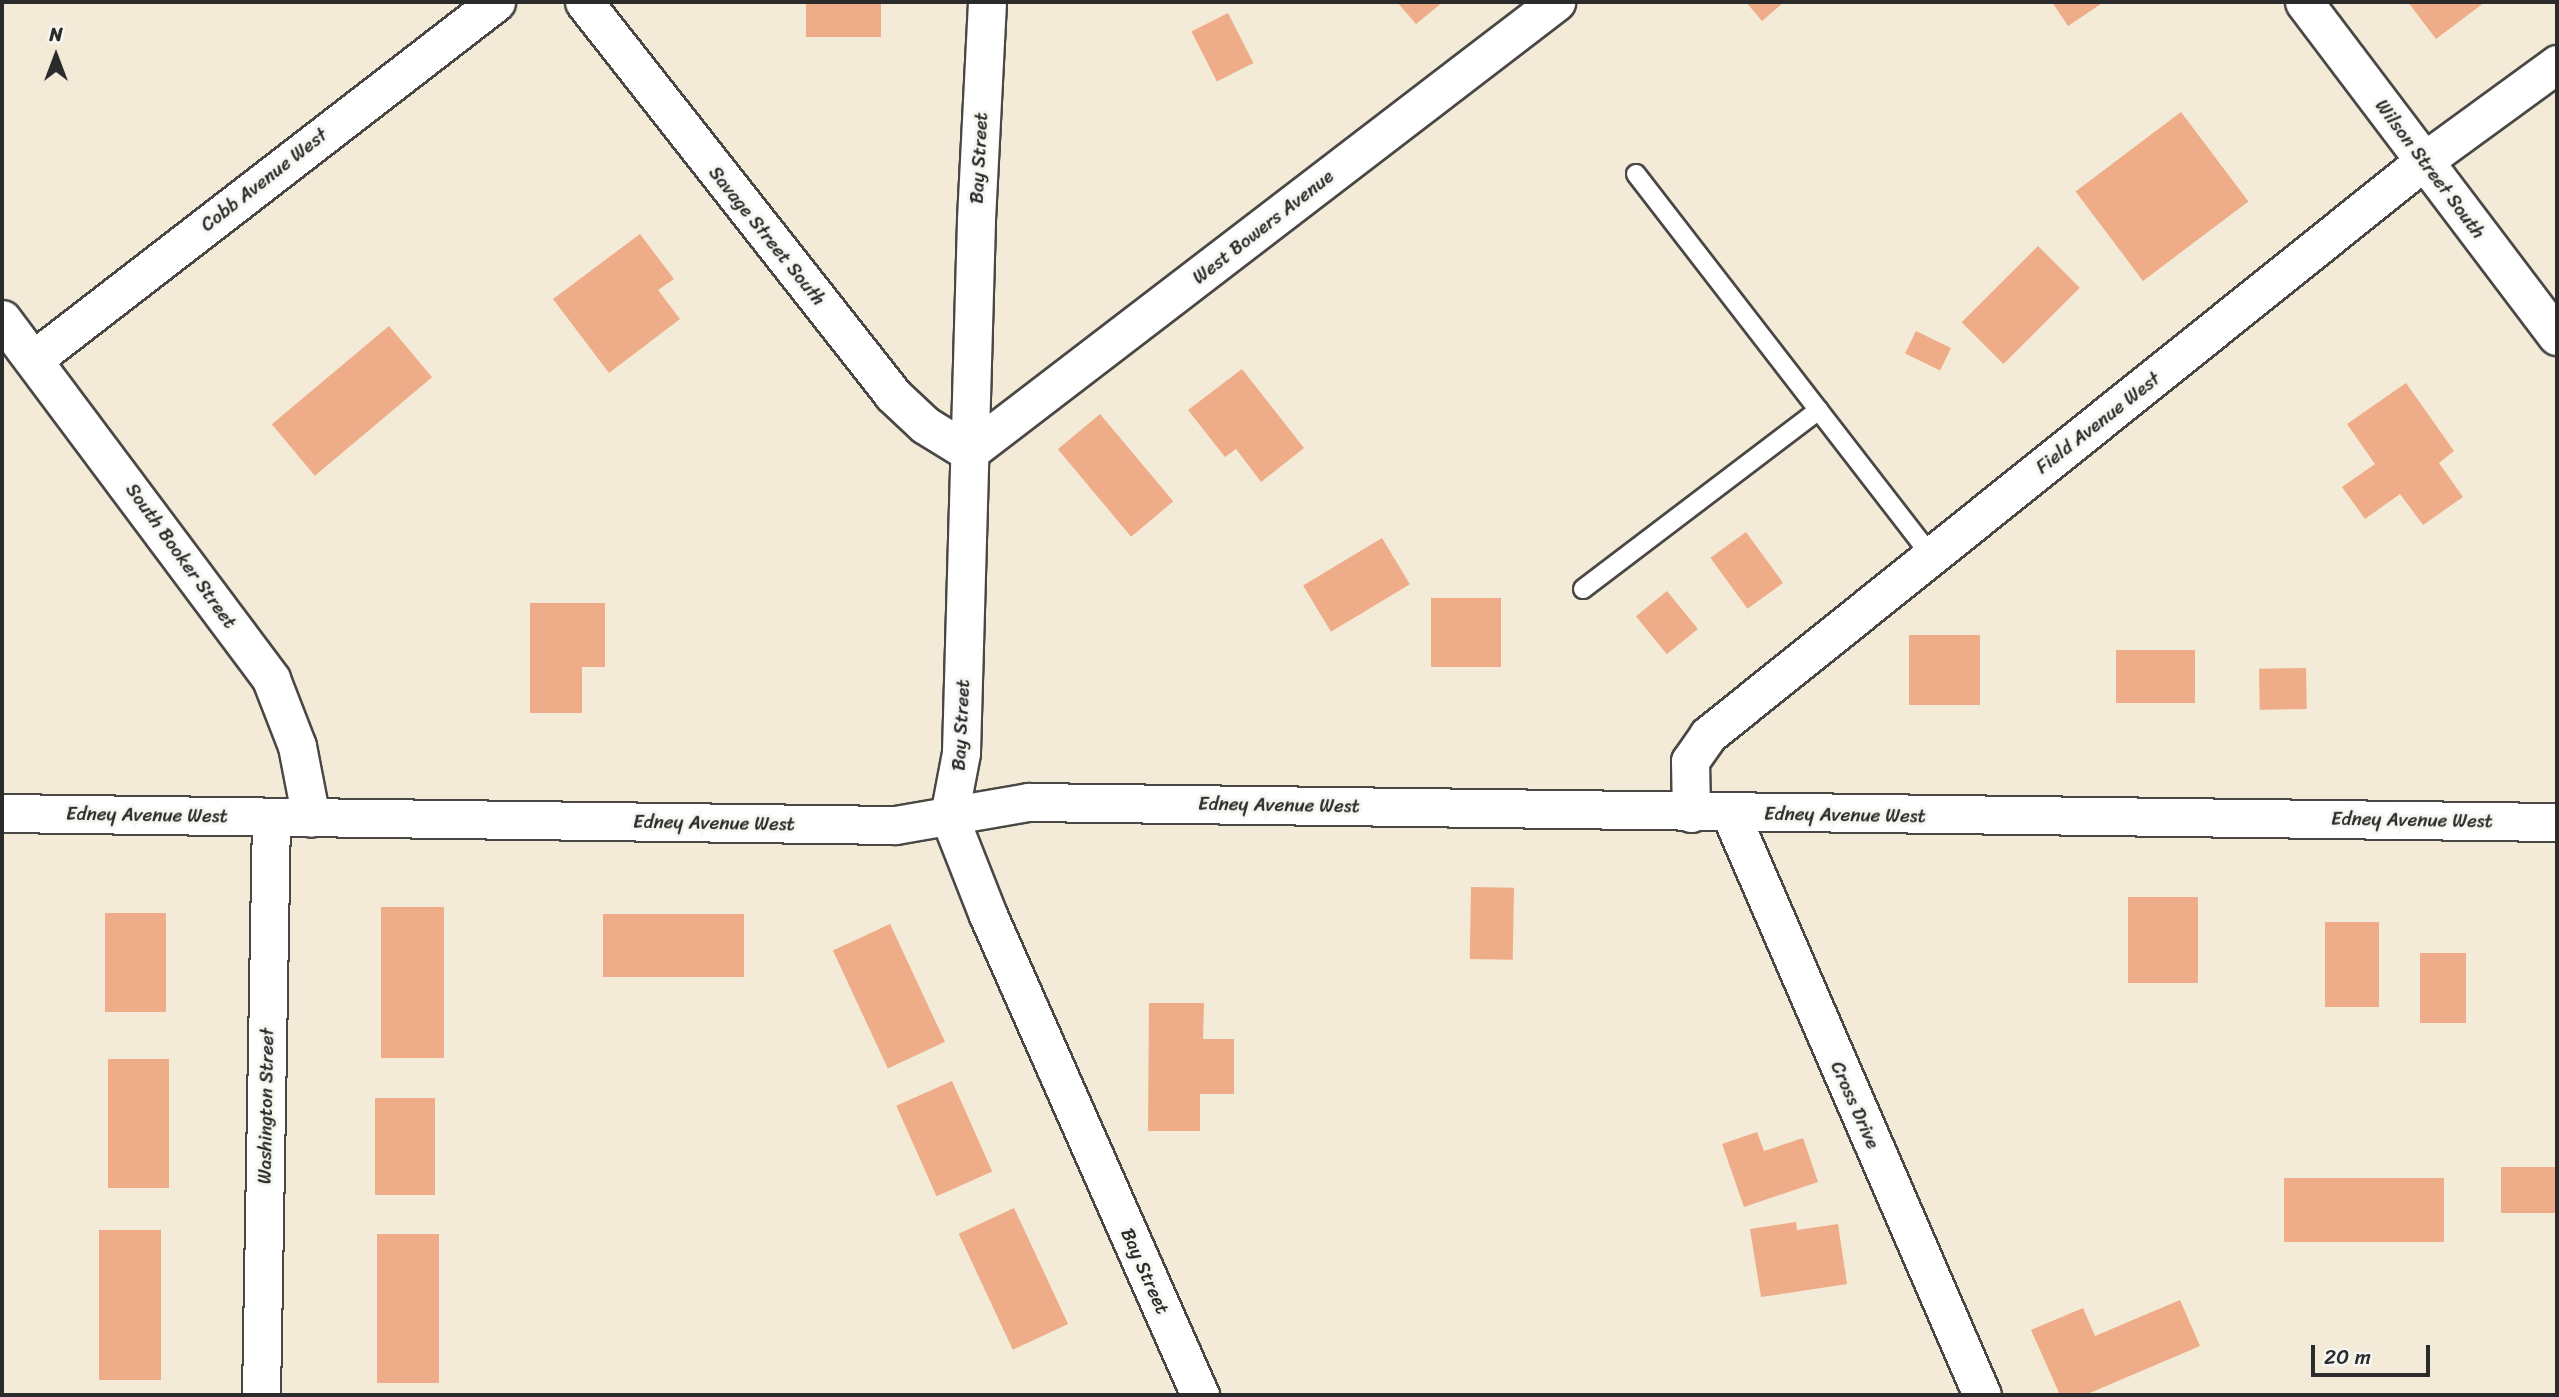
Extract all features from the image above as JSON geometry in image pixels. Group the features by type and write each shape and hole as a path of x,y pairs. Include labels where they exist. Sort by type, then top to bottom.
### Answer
{"street":[{"name":"Cobb Avenue West","path":"34,359 496,2"},
{"name":"Savage Street South","path":"584,2 892,394 925,425 969,452"},
{"name":"Bay Street","path":"988,2 969,452 961,753 949,816 988,915 1200,1395"},
{"name":"West Bowers Avenue","path":"969,452 1556,2"},
{"name":"Wilson Street South","path":"2304,2 2557,336"},
{"name":"Field Avenue West","path":"1691,813 1690,761 1708,735 2424,161 2557,64"},
{"name":"South Booker Street","path":"2,319 271,679 297,746 311,818"},
{"name":"Edney Avenue West","path":"2,813 895,825 1028,802 1691,813 2540,822"},
{"path":"2540,822 2557,804"},
{"name":"Cross Drive","path":"1730,813 1982,1395"},
{"name":"Washington Street","path":"261,1395 271,817"}],"lane":[{"path":"1636,174 1931,555"},
{"path":"1583,589 1819,410"}],"building":[{"path":"806,2 881,2 881,37 806,37"},
{"path":"1397,2 1443,2 1416,24"},
{"path":"1746,2 1784,2 1762,21"},
{"path":"2052,2 2104,2 2068,26"},
{"path":"2408,2 2485,2 2436,39"},
{"path":"1228,13 1253,63 1217,82 1191,32"},
{"path":"2181,112 2248,201 2143,281 2076,191"},
{"path":"640,234 674,279 658,290 680,319 609,373 553,299"},
{"path":"2038,246 2080,288 2003,364 1962,322"},
{"path":"389,326 432,377 315,476 272,424"},
{"path":"1916,331 1951,348 1940,371 1905,353"},
{"path":"1242,369 1304,448 1261,482 1236,449 1225,457 1188,410"},
{"path":"2406,383 2454,451 2439,463 2463,497 2423,525 2400,494 2365,519 2342,487 2375,464 2347,424"},
{"path":"1100,414 1173,501 1131,537 1058,449"},
{"path":"1746,532 1783,583 1747,609 1710,558"},
{"path":"1382,538 1410,584 1331,632 1303,585"},
{"path":"1667,591 1698,629 1667,654 1636,616"},
{"path":"1431,598 1501,598 1501,667 1431,667"},
{"path":"530,603 605,603 605,667 582,667 582,713 530,713"},
{"path":"1909,635 1980,635 1980,705 1909,705"},
{"path":"2116,650 2195,650 2195,703 2116,703"},
{"path":"2306,668 2307,709 2260,710 2259,669"},
{"path":"1471,887 1514,888 1513,960 1470,959"},
{"path":"2128,897 2198,897 2198,983 2128,983"},
{"path":"381,907 444,907 444,1058 381,1058"},
{"path":"105,913 166,913 166,1012 105,1012"},
{"path":"603,914 744,914 744,977 603,977"},
{"path":"2325,922 2379,922 2379,1007 2325,1007"},
{"path":"890,924 945,1042 888,1068 833,951"},
{"path":"2420,953 2466,953 2466,1023 2420,1023"},
{"path":"1149,1003 1204,1003 1203,1039 1234,1039 1234,1094 1200,1094 1200,1131 1148,1131"},
{"path":"108,1059 169,1059 169,1188 108,1188"},
{"path":"952,1081 992,1171 937,1196 896,1106"},
{"path":"375,1098 435,1098 435,1195 375,1195"},
{"path":"1757,1132 1764,1151 1803,1138 1818,1182 1744,1207 1722,1144"},
{"path":"2501,1167 2557,1167 2557,1213 2501,1213"},
{"path":"2284,1178 2444,1178 2444,1242 2284,1242"},
{"path":"1014,1208 1068,1324 1013,1350 959,1234"},
{"path":"1796,1222 1797,1230 1838,1224 1847,1284 1761,1297 1750,1229"},
{"path":"99,1230 161,1230 161,1380 99,1380"},
{"path":"377,1234 439,1234 439,1383 377,1383"},
{"path":"2180,1300 2200,1346 2085,1395 2060,1395 2031,1330 2083,1308 2095,1336"}]}
